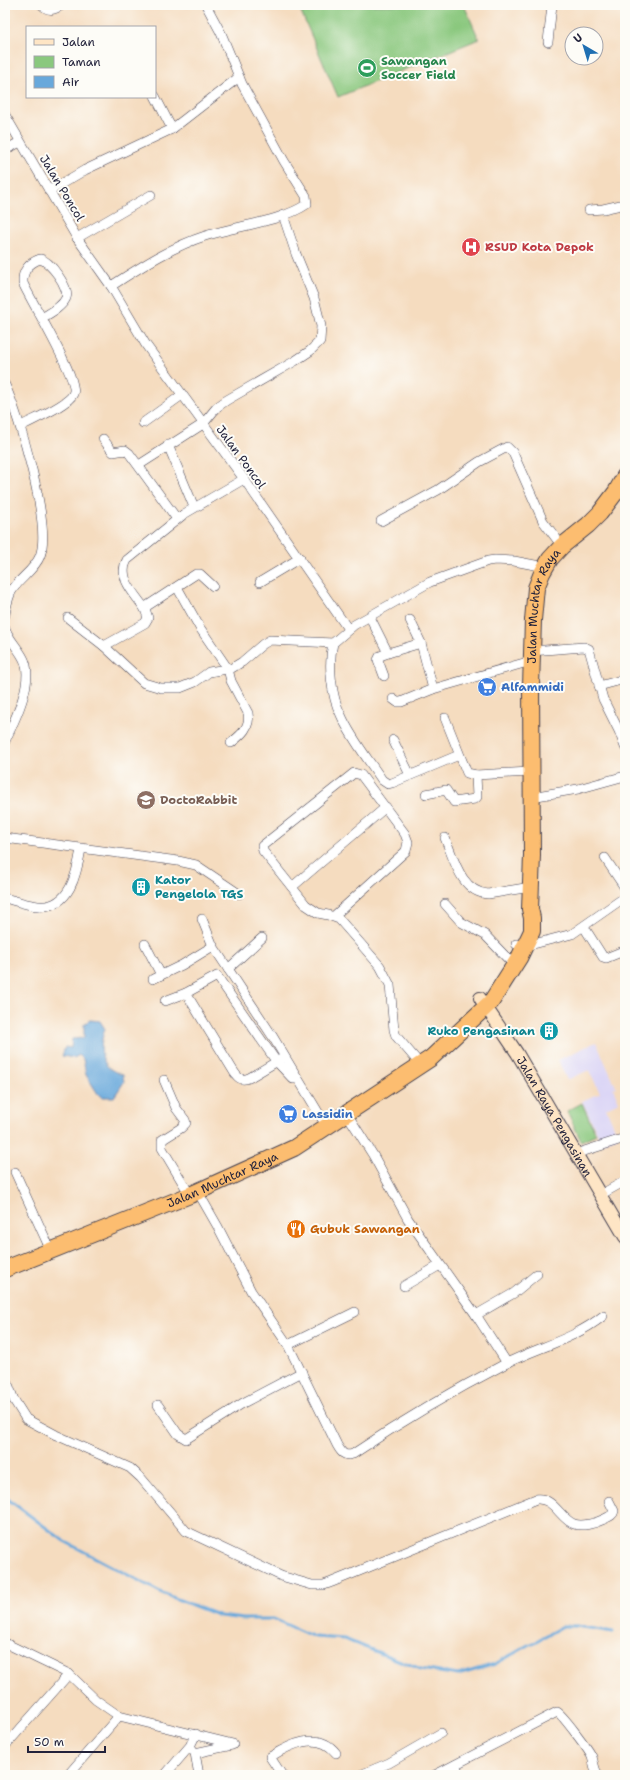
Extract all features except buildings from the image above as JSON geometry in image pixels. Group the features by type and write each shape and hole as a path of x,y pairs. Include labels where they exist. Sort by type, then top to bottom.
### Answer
{"highway":[{"name":"Jalan Muchtar Raya","path":"484,1002 508,959 532,931 530,909 532,887 530,772 531,656 534,600 538,584 545,566 567,542 600,513 616,492 625,476"},
{"name":"Jalan Muchtar Raya","path":"5,1268 194,1194 279,1156 327,1127 422,1063 450,1042 484,1002 521,945"}],"main road":[{"name":"Jalan Raya Pengasinan","path":"484,1002 517,1053 625,1236"}],"street":[{"path":"42,5 48,10 52,11 62,5"},
{"path":"111,286 156,258 191,241 283,215 307,204 308,199 284,161 239,77 221,33 206,5"},
{"path":"548,42 552,5"},
{"path":"49,191 85,170 172,129 239,77"},
{"path":"156,98 172,129"},
{"name":"Jalan Poncol","path":"5,115 77,238 111,286 146,345 202,424 244,479 348,629"},
{"path":"5,150 20,142"},
{"path":"77,238 151,195"},
{"path":"589,210 603,209 625,204"},
{"path":"139,465 202,424 217,407 295,361 310,351 320,341 321,326 314,298 296,254 283,215"},
{"path":"21,426 66,401 73,395 74,391 68,373 42,318 27,293 22,278 29,266 40,259 47,262 63,284 67,294 66,299 59,306 42,318"},
{"path":"5,385 21,426 39,507 42,551 33,568 12,591 5,615"},
{"path":"143,423 182,395"},
{"path":"103,439 114,452 127,450 177,519"},
{"path":"168,445 194,507"},
{"path":"381,521 438,490 479,462 507,447 513,453 543,521 567,542"},
{"path":"104,646 145,623 148,618 145,609 123,577 124,565 127,560 142,546 194,507 244,479"},
{"path":"260,582 300,558"},
{"path":"459,755 392,783 388,784 382,780 344,722 338,708 331,675 333,643 348,629 420,587 488,561 504,560 545,566"},
{"path":"145,609 149,604 199,573 213,586"},
{"path":"177,587 200,628 228,670 231,681 248,713 249,719 245,731 231,743"},
{"path":"370,617 388,653"},
{"path":"68,618 104,646 144,683 161,688 180,688 195,682 208,672 228,670 237,666 270,640 333,643"},
{"path":"410,620 420,643 433,690"},
{"path":"5,628 7,635 22,656 27,672 22,698 5,741"},
{"path":"384,676 378,660 380,656 420,643"},
{"path":"393,700 401,702 531,656 586,647 590,651 599,686 625,747"},
{"path":"599,686 625,679"},
{"path":"444,718 468,774 476,775 530,772"},
{"path":"393,740 410,775"},
{"path":"334,916 406,851 408,842 405,834 361,775 354,773 265,842 262,846 263,851 306,905 318,913 334,916 339,919 380,966 390,985 394,1030 396,1036 422,1063"},
{"path":"426,794 446,790 454,802 475,799 477,797 476,775"},
{"path":"531,797 578,789 625,776"},
{"path":"292,887 386,807"},
{"path":"5,838 178,861 196,865 239,894"},
{"path":"445,838 464,880 472,889 488,894 532,887"},
{"path":"5,898 38,906 51,905 59,901 71,888 75,880 81,849"},
{"path":"605,858 625,888"},
{"path":"521,945 563,937 584,926 625,897"},
{"path":"445,904 461,922 485,936 508,959"},
{"path":"202,919 213,946 285,1056 327,1127"},
{"path":"584,926 603,957 606,958 621,952 625,956"},
{"path":"228,969 262,938"},
{"path":"145,944 157,977 182,965 213,946"},
{"path":"165,1000 186,993 217,976 276,1061 293,1079 298,1078"},
{"path":"186,993 234,1072 240,1079 245,1080 249,1078 285,1056"},
{"path":"164,1080 176,1108 186,1123 162,1140 162,1148 218,1227 251,1291 288,1345 337,1445 344,1455 348,1456 388,1430 507,1363 574,1335 603,1316"},
{"path":"347,1114 373,1155 404,1213 476,1315 507,1363"},
{"path":"576,1154 625,1138"},
{"path":"15,1172 51,1251"},
{"path":"600,1195 625,1181"},
{"path":"404,1286 440,1265"},
{"path":"476,1315 514,1293 537,1274"},
{"path":"288,1345 355,1312"},
{"path":"158,1405 178,1434 186,1439 243,1403 302,1372"},
{"path":"5,1376 14,1400 26,1419 44,1430 130,1468 141,1478 186,1531 257,1565 303,1583 318,1586 332,1582 536,1499 546,1500 571,1522 578,1525 598,1522 611,1516 614,1511 609,1501"},
{"path":"5,1642 69,1674 96,1700 119,1716 233,1744 193,1750 165,1775"},
{"path":"5,1746 69,1674"},
{"path":"436,1775 557,1712 564,1718 590,1753 598,1775"},
{"path":"68,1775 119,1716"},
{"path":"366,1774 389,1763 441,1733"},
{"path":"196,1734 193,1750 199,1775"},
{"path":"282,1775 270,1757 296,1743 307,1741 325,1743 336,1752"},
{"path":"455,1765 460,1775"}],"shaded area":[{"path":"596,1042 616,1087 613,1088 619,1102 606,1108 618,1136 602,1143 582,1101 600,1093 589,1070 567,1080 558,1060"}],"green space":[{"name":"Sawangan Soccer Field","path":"298,5 464,5 479,39 338,97"},
{"path":"582,1103 596,1134 581,1141 567,1111"}],"water":[{"path":"90,1020 100,1021 105,1029 101,1045 104,1062 112,1070 123,1075 124,1082 114,1097 103,1097 98,1094 86,1075 83,1059 79,1055 74,1058 62,1056 65,1047 71,1048 72,1039 84,1038 84,1024"}],"waterway":[{"path":"5,1497 64,1541 162,1593 220,1616 243,1619 274,1619 314,1637 344,1639 421,1669 458,1675 495,1664 563,1626 577,1626 613,1632"}],"place":[{"name":"Sawangan Soccer Field","path":"367,68"},
{"name":"RSUD Kota Depok","path":"471,247"},
{"name":"Alfammidi","path":"487,687"},
{"name":"DoctoRabbit","path":"146,800"},
{"name":"Kator Pengelola TGS","path":"141,887"},
{"name":"Ruko Pengasinan","path":"549,1031"},
{"name":"Lassidin","path":"288,1114"},
{"name":"Gubuk Sawangan","path":"296,1229"}]}
